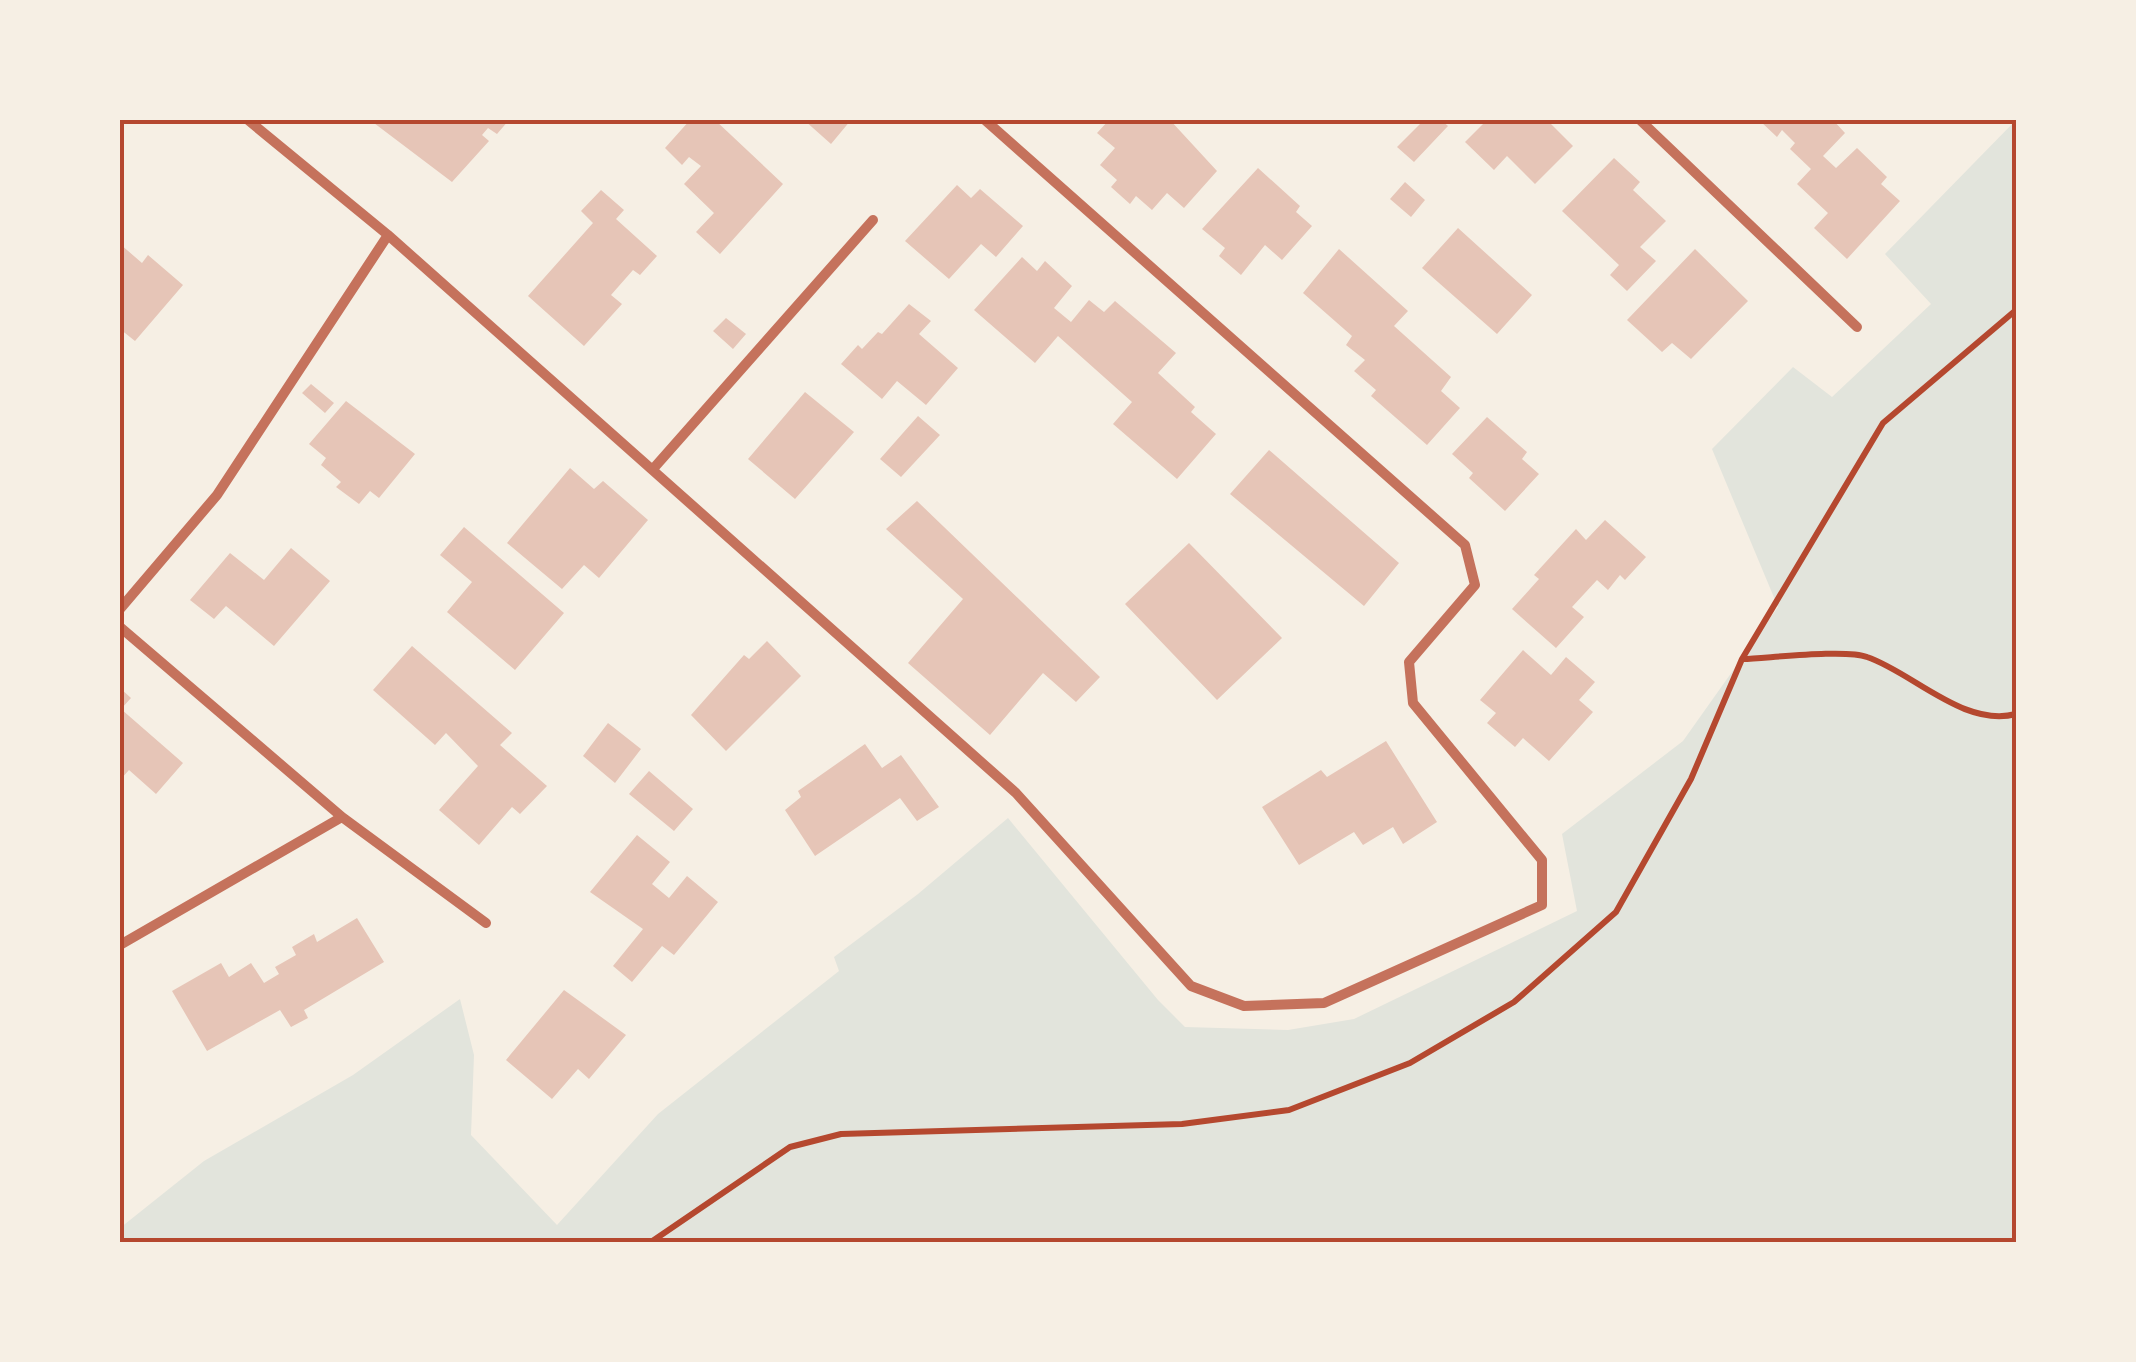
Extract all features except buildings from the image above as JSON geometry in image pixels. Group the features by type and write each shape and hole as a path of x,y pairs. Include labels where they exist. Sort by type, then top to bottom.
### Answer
{"street":[{"path":"248,120 388,235 1016,793 1191,986 1244,1006 1324,1003 1542,905 1542,860 1414,703 1409,662 1475,585 1465,546 985,120"},
{"path":"1640,120 1857,327"},
{"path":"653,469 873,220"},
{"path":"120,608 217,495 388,235"},
{"path":"120,626 342,818 486,923"},
{"path":"120,945 342,818"}],"path":[{"path":"651,1242 790,1147 840,1134 1182,1124 1290,1110 1410,1063 1514,1002 1616,912 1692,779 1742,659 1882,422 2016,310"},
{"path":"1742,659 1866,656 1934,697 2003,718 2016,714"}],"shaded area":[{"path":"2016,120 2016,1242 120,1242 120,1228 204,1161 353,1075 460,999 474,1055 471,1135 557,1225 658,1114 839,971 834,957 918,894 1008,818 1158,1000 1185,1027 1288,1030 1354,1019 1577,911 1562,834 1683,741 1778,607 1712,449 1793,367 1832,397 1931,304 1885,254"}]}
